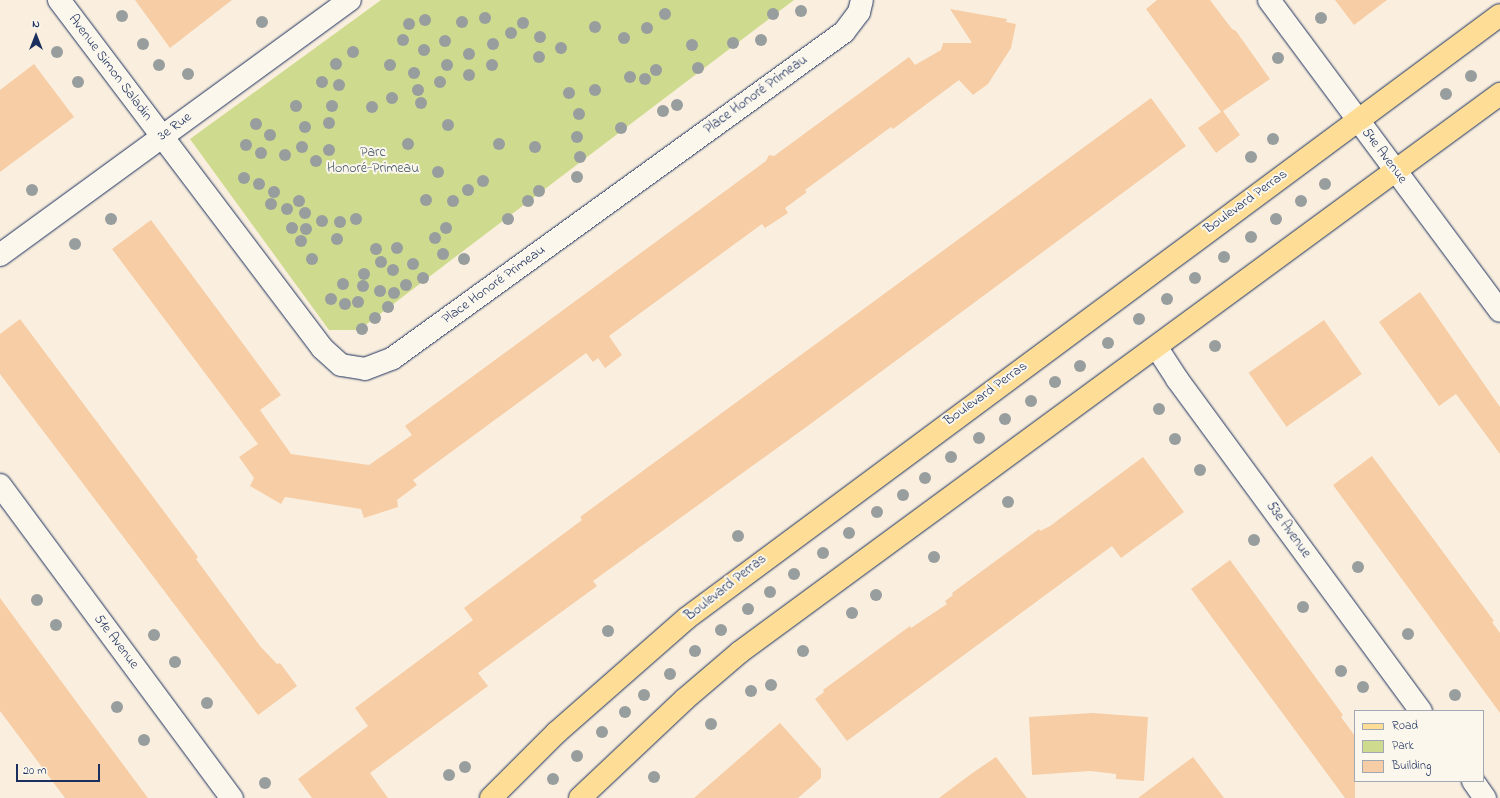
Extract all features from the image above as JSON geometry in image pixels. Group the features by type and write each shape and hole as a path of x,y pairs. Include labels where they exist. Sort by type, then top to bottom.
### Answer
{"main road":[{"name":"Boulevard Perras","path":"491,798 556,733 687,618 1500,15"},
{"path":"580,798 685,699 740,652 1157,348 1500,94"}],"street":[{"name":"Avenue Simon Saladin","path":"59,0 161,137"},
{"name":"3e Rue","path":"0,255 350,0"},
{"name":"Place Honoré Primeau","path":"161,137 322,348 341,365 365,369 393,358 844,32 859,12 862,0"},
{"name":"54e Avenue","path":"1269,0 1395,172 1500,311"},
{"name":"53e Avenue","path":"1157,348 1181,386 1420,710"},
{"name":"51e Avenue","path":"0,486 232,798"},
{"path":"1474,782 1485,798"}],"green space":[{"name":"Parc Honoré-Primeau","path":"381,0 794,0 359,330 329,330 190,139"}],"building":[{"path":"135,0 232,0 170,48"},
{"path":"1157,0 1210,0 1232,29 1236,31 1270,79 1223,111 1240,135 1216,153 1198,128 1221,112 1146,9"},
{"path":"1335,0 1387,0 1354,25"},
{"path":"950,9 1007,19 1006,22 1016,24 1011,48 988,84 973,95 959,80 893,129 891,127 805,190 807,192 785,208 788,213 765,228 762,224 609,336 622,355 605,368 598,358 593,362 586,353 413,480 417,485 397,500 398,507 364,518 361,509 285,497 281,504 250,486 254,478 239,457 258,444 112,249 151,220 281,395 260,410 291,454 369,465 412,435 405,426 766,161 769,155 774,156 909,57 915,65 941,50 943,43 972,43"},
{"path":"34,64 74,117 0,172 0,90"},
{"path":"1151,98 1186,146 809,425 593,581 597,586 478,673 488,686 370,773 388,798 312,798 298,779 368,726 355,708 473,620 464,608 582,520 580,517"},
{"path":"1420,292 1500,407 1500,454 1456,394 1439,406 1379,322"},
{"path":"20,319 198,557 196,559 260,646 277,664 280,663 297,686 258,715 0,374 0,334"},
{"path":"1324,320 1362,374 1286,427 1249,373"},
{"path":"1372,456 1494,621 1492,622 1500,633 1500,713 1333,485"},
{"path":"1143,457 1184,512 1121,558 1112,546 847,741 815,699 824,692 823,690 910,626 911,628 947,604 945,601 953,595 952,593 1039,529 1040,531 1050,526"},
{"path":"1230,560 1343,715 1341,717 1354,735 1355,798 1345,798 1191,589"},
{"path":"0,598 148,798 65,798 0,711"},
{"path":"1092,713 1148,717 1144,781 1116,779 1116,774 1090,771 1032,775 1029,717"},
{"path":"780,723 821,769 821,778 798,798 694,798"},
{"path":"996,757 1027,798 939,798 971,774"},
{"path":"1193,757 1224,798 1138,798"}]}
